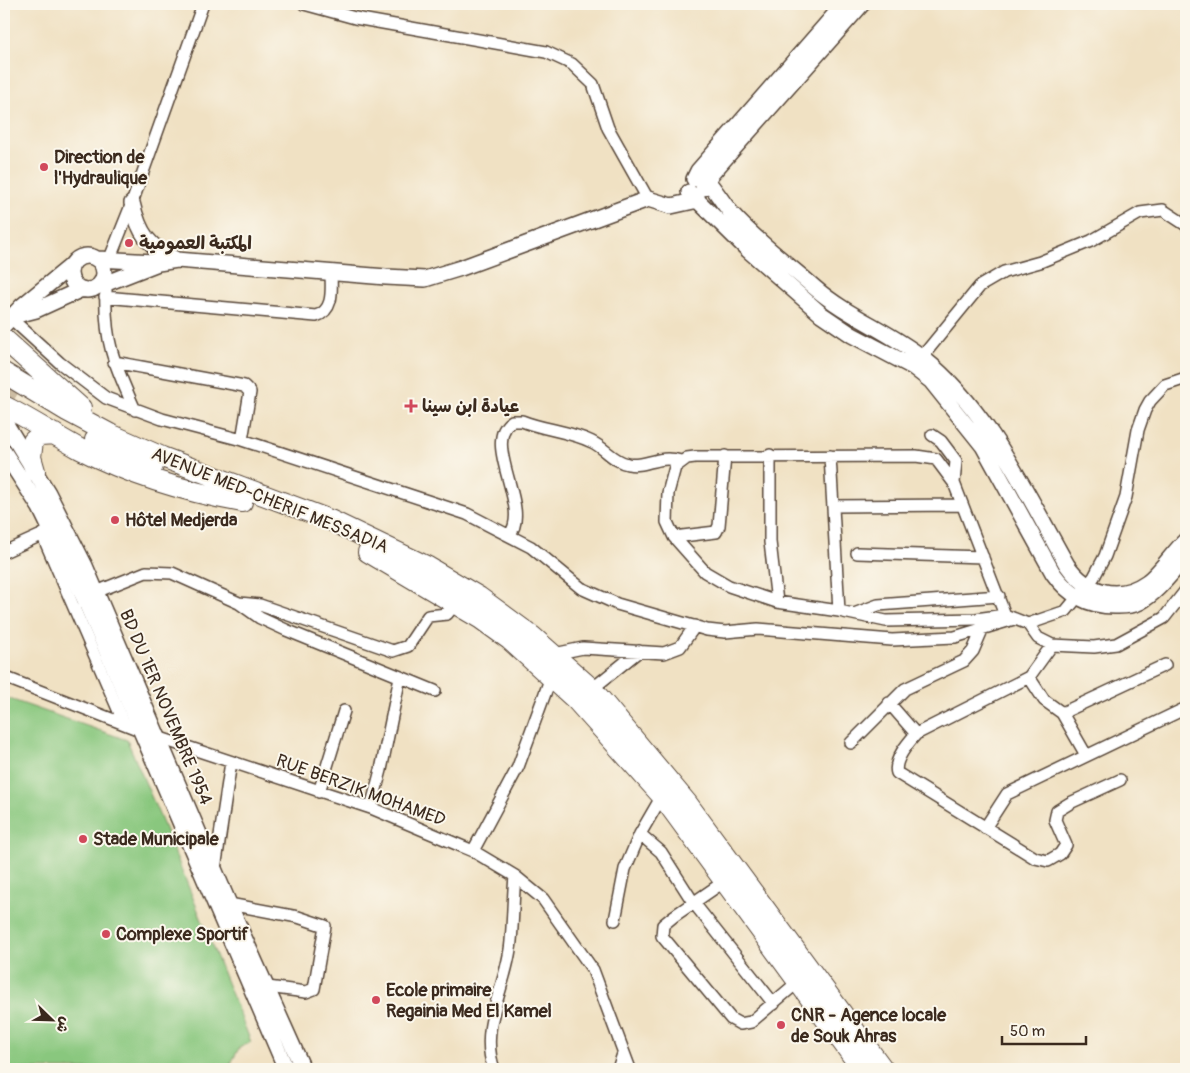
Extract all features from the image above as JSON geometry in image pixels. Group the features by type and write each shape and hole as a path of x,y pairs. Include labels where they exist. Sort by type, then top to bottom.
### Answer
{"highway":[{"path":"4,339 86,412 133,443"},
{"name":"AVENUE MED-CHERIF MESSADIA","path":"4,373 85,421 162,457 330,520 428,567 479,597 554,654 592,689 688,803 883,1069"},
{"path":"11,400 55,434 128,471 177,489 242,502"},
{"path":"11,400 123,454 305,525 381,558 456,603 510,640 575,699 662,796 862,1069"},
{"path":"35,471 31,457 33,441 40,434 55,434"}],"street":[{"path":"135,410 114,362 106,327 103,289 104,258 132,203 203,4"},
{"path":"304,4 355,18 546,52 572,64 593,84 608,128 648,199"},
{"path":"7,318 72,265 80,256 158,262 177,260 425,279 461,268 648,199 670,206 676,204 693,196 702,175 844,4"},
{"path":"702,175 862,4"},
{"path":"702,175 746,228 827,299 918,362 949,381 996,440 1076,578 1082,592 1102,606 1130,606 1139,603 1154,591 1186,557"},
{"path":"693,196 748,250 821,314 852,335 918,362"},
{"path":"132,203 136,220 152,246 177,260"},
{"path":"918,362 946,325 980,286 1004,272 1040,262 1091,241 1140,213 1163,210 1186,225"},
{"path":"103,289 158,262"},
{"path":"72,265 70,270 72,282 82,289 103,289 316,316 326,311 329,305 331,272"},
{"path":"7,318 36,310 82,289"},
{"path":"7,318 60,363 106,398 135,410 242,440 467,514 531,547 581,588 617,604 695,626 725,632 758,629 892,640 955,637 982,630 1010,616"},
{"path":"114,362 244,386 250,392 250,399 242,440"},
{"path":"1028,624 1059,616 1066,612 1094,577 1105,556 1126,496 1138,430 1144,410 1165,385 1186,378"},
{"name":"BD DU 1ER NOVEMBRE 1954","path":"4,421 35,471 64,524 96,592 160,738 229,904 303,1069"},
{"path":"509,535 515,520 510,480 502,454 502,441 503,433 512,421 522,421 584,438 624,464 632,465 664,457 681,461"},
{"path":"932,435 941,441 956,461 954,483"},
{"path":"4,452 84,598 286,1069"},
{"path":"674,537 716,532 725,456"},
{"path":"1010,616 999,596 954,483 936,459 916,456 725,456 695,457 681,461 675,467 668,493 667,522 674,537 704,572 745,593 777,602 839,611 886,621 905,622 1010,616 1028,624 1038,638 1052,645 1094,647 1116,644 1164,618 1186,590"},
{"path":"770,456 770,542 777,602"},
{"path":"830,456 839,611"},
{"path":"833,506 962,505"},
{"path":"4,552 47,532"},
{"path":"47,532 124,723"},
{"path":"1082,592 1129,592 1148,582 1186,540"},
{"path":"857,553 983,557"},
{"path":"96,592 133,575 159,571 172,573 239,603 260,618 434,691"},
{"path":"854,614 878,605 999,596"},
{"path":"239,603 260,605 334,632 388,650 398,651 408,646 428,616 447,614 456,603"},
{"path":"554,654 583,648 671,652 680,647 695,626"},
{"path":"851,743 905,688 964,661 973,651 982,630"},
{"path":"328,648 334,632"},
{"path":"1052,645 1029,677 916,734 907,744 897,764 897,773 1035,858 1048,861 1054,860 1064,851 1066,845 1055,820 1057,811 1120,780"},
{"path":"592,689 639,652"},
{"path":"1062,713 1165,665"},
{"name":"RUE BERZIK MOHAMED","path":"4,677 139,728 160,738 371,808 473,851 514,876 543,898 593,970 630,1069"},
{"path":"371,808 381,770 400,677"},
{"path":"473,851 518,767 551,677"},
{"path":"1029,677 1044,700 1062,713 1086,756"},
{"path":"889,703 916,734"},
{"path":"985,828 1007,794 1182,710"},
{"path":"319,792 344,711"},
{"path":"215,869 231,762"},
{"path":"615,920 625,869 640,834 662,796"},
{"path":"640,834 661,852 693,902 774,1004"},
{"path":"494,1069 488,1041 490,1022 507,966 512,941 514,876"},
{"path":"725,881 663,925 661,933 669,945 736,1022 745,1025 774,1004 799,982"},
{"path":"229,904 298,917 326,926 314,989 306,992 249,985"},
{"path":"618,1069 623,1054"}],"green space":[{"name":"Complexe Sportif","path":"4,697 127,740 164,826 251,1042 239,1048 228,1069 4,1069"}],"tunnel":[{"path":"4,387 17,395"}],"place":[{"name":"Direction de l'Hydraulique","path":"44,167"},
{"name":"المكتبة العمومية","path":"129,243"},
{"name":"عيادة ابن سينا","path":"411,406"},
{"name":"Hôtel Medjerda","path":"115,520"},
{"name":"Stade Municipale","path":"83,839"},
{"name":"Complexe Sportif","path":"106,934"},
{"name":"Ecole primaire Regainia Med El Kamel","path":"376,1000"},
{"name":"CNR - Agence locale de Souk Ahras","path":"781,1025"}]}
